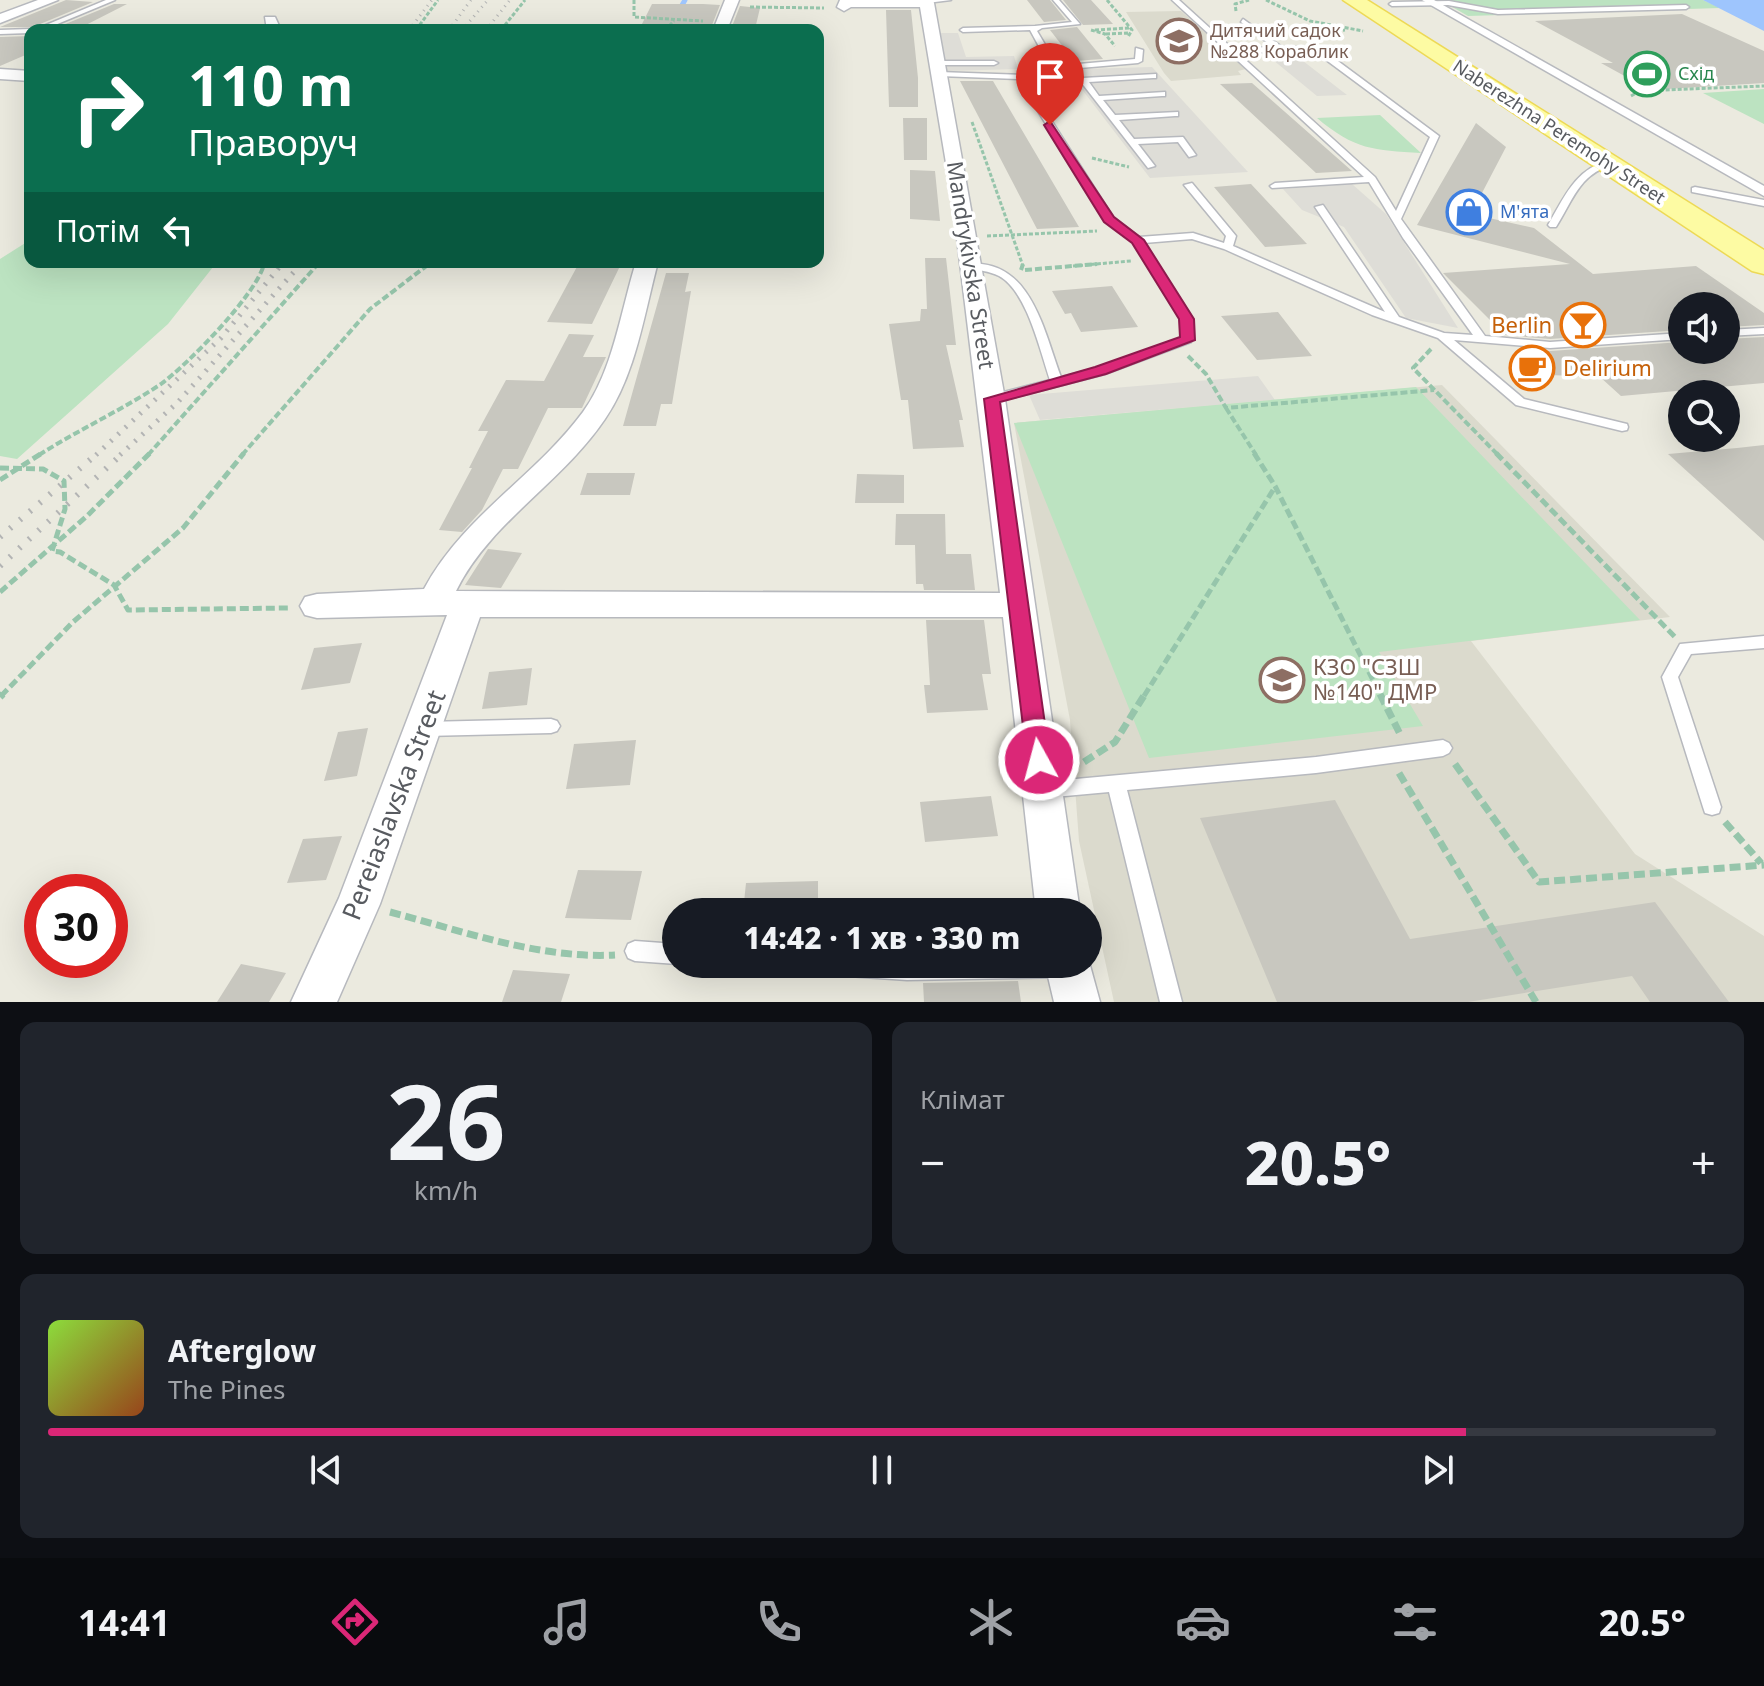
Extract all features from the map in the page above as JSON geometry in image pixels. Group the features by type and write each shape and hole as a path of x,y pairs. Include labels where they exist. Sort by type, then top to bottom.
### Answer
{"main road":[{"name":"Naberezhna Peremohy Street","path":"1353,0 1764,264"},
{"name":"Naberezhna Peremohy Street","path":"1388,2 1764,232"}],"street":[{"path":"0,19 51,0"},
{"path":"722,24 732,0"},
{"path":"844,7 845,3 927,1"},
{"name":"Mandrykivska Street","path":"927,1 942,71 992,399 1056,898"},
{"name":"Naberezhna Peremohy Street","path":"1430,2 1764,192"},
{"path":"0,74 24,76"},
{"name":"Pereiaslavska Street","path":"314,1002 358,904 397,791 424,729 451,603 470,541 539,477 595,415 621,350 645,268"},
{"path":"317,606 451,603 1018,605"}],"lane":[{"path":"52,24 112,0"},
{"path":"927,1 948,0"},
{"path":"1056,0 1077,24"},
{"path":"1175,0 1372,179 1398,217 1408,238 1483,341"},
{"path":"1449,3 1473,1"},
{"path":"1388,2 1449,3 1498,12 1686,7"},
{"path":"1243,21 1280,49"},
{"path":"963,30 1077,24"},
{"path":"992,399 1057,382 1187,340 1187,319 1137,240 1109,219 1065,148 1027,75 1025,62 1046,53 1033,30 1036,28"},
{"path":"0,32 24,31"},
{"path":"1232,51 1316,49 1435,136 1398,217"},
{"path":"1027,75 1138,61 1139,50"},
{"path":"942,71 994,63"},
{"path":"942,71 1083,80 1153,76"},
{"path":"1083,80 1151,166"},
{"path":"1098,98 1162,94"},
{"path":"1113,118 1175,114"},
{"path":"1133,142 1180,139 1192,155"},
{"path":"1553,225 1586,171 1595,165 1608,164"},
{"path":"1275,186 1372,179"},
{"path":"1189,185 1231,236 1228,247"},
{"path":"1695,190 1764,203"},
{"path":"1320,207 1396,321"},
{"path":"1137,240 1193,236 1228,247 1396,321 1443,336 1550,345 1668,337"},
{"path":"972,266 1001,273 1013,282 1027,306 1057,382"},
{"path":"1740,332 1764,331"},
{"path":"1443,336 1520,402 1622,427"},
{"path":"1712,807 1670,677 1686,648 1764,642"},
{"path":"424,729 551,726"},
{"path":"1043,790 1116,785 1443,748"},
{"path":"1116,785 1171,1002"},
{"path":"635,951 662,953"}],"path":[{"path":"420,24 438,0"},
{"path":"506,24 525,0"},
{"path":"634,0 634,17 684,21"},
{"path":"1107,0 1130,28 1127,36 1139,50"},
{"path":"1266,0 1289,8 1310,21 1367,32"},
{"path":"1282,0 1289,8"},
{"path":"671,24 675,20"},
{"path":"1310,21 1314,32"},
{"path":"1077,24 1105,34 1130,33"},
{"path":"1090,30 1130,28"},
{"path":"1105,34 1129,62"},
{"path":"942,71 1014,235 1024,262 1020,271"},
{"path":"1613,106 1640,91 1764,86"},
{"path":"1065,148 1111,164 1155,172 1151,166"},
{"path":"968,237 1122,230"},
{"path":"1001,273 1150,260"},
{"path":"0,480 87,424 162,383 227,320 261,275 263,268"},
{"path":"0,592 52,551 200,401 315,268"},
{"path":"0,697 114,585 183,528 287,400 370,309 424,268"},
{"path":"1443,336 1413,368 1686,648"},
{"path":"1206,374 1275,486 1391,715"},
{"path":"1226,408 1435,390"},
{"path":"0,468 43,469 64,481 65,509 52,551"},
{"path":"1043,790 1115,742 1275,486"},
{"path":"52,551 114,585 128,610 317,606"},
{"path":"1443,748 1539,882 1763,864"},
{"path":"1388,756 1536,1002"},
{"path":"1712,807 1763,864"},
{"path":"358,904 520,944 598,958 635,951"}],"shaded area":[{"name":"Дитячий садок №288 Кораблик","path":"1181,11 1246,69 1238,71 1241,75 1171,81 1126,12"},
{"path":"940,33 958,33 966,57 1014,56 1018,69 946,71"},
{"path":"1294,54 1347,95 1317,96 1267,55"},
{"path":"1152,67 1248,172 1150,178 1077,83 1055,84 1046,70"},
{"path":"1352,184 1386,214 1458,328 1406,318 1344,227 1302,210 1283,189"},
{"path":"1258,376 1275,400 1040,420 1029,395"},
{"name":"КЗО \"СЗШ №140\" ДМР","path":"1442,385 1670,617 1471,641 1635,854 1764,936 1764,1002 1114,1002 1102,947 1102,898 1091,898 1079,841 1070,720 1014,423"}],"green space":[{"path":"1440,0 1703,0 1720,8 1468,16"},
{"path":"1764,89 1764,124 1703,93"},
{"path":"1380,115 1421,153 1365,146 1343,137 1317,118"},
{"path":"24,244 24,268 212,268 168,324 17,459 0,456 0,259"},
{"path":"1416,387 1640,620 1379,652 1423,726 1149,758 1014,423"}],"water":[{"path":"1703,0 1764,0 1764,31"}],"building":[{"path":"66,0 93,2 40,24 0,27"},
{"path":"1027,0 1050,0 1066,20 1044,22"},
{"path":"1063,0 1091,0 1113,24 1083,25"},
{"path":"114,4 127,4 88,24 66,24"},
{"path":"652,4 720,5 712,24 642,24"},
{"path":"740,6 760,8 756,24 733,24"},
{"path":"886,10 911,10 918,107 889,107"},
{"path":"1682,14 1764,51 1764,83 1650,90 1601,63 1613,63 1535,21"},
{"path":"1077,27 1103,59 1074,61 1050,30"},
{"path":"24,36 24,56 0,66 0,37"},
{"path":"960,81 993,81 1079,227 1037,229"},
{"path":"1252,83 1352,171 1316,173 1220,84"},
{"path":"903,118 927,118 927,160 904,160"},
{"path":"1476,123 1506,147 1471,214 1534,228 1593,274 1696,266 1734,292 1668,292 1668,331 1550,339 1505,335 1443,273 1570,264 1417,225"},
{"path":"910,170 935,171 940,221 910,219"},
{"path":"1251,184 1307,244 1265,247 1214,187"},
{"path":"925,258 946,258 956,345 946,345 963,420 959,420 964,447 913,449 908,400 901,400 889,324 920,321 921,309 927,309"},
{"path":"576,268 619,268 592,324 547,322"},
{"path":"666,273 689,273 685,292 691,291 672,404 661,404 656,426 623,426"},
{"path":"1112,286 1138,327 1081,332 1071,313 1065,314 1052,291"},
{"path":"1740,296 1764,313 1764,325 1740,326"},
{"path":"1278,312 1312,356 1257,360 1221,316"},
{"path":"569,334 594,335 583,357 606,357 582,408 548,408 518,469 503,469 482,510 462,532 439,530 472,468 469,468 488,431 478,431 506,380 544,381"},
{"path":"1764,337 1764,383 1740,385 1740,380 1668,380 1668,392 1621,396 1600,377 1549,375 1520,348 1550,351 1668,343 1668,364 1740,364 1740,338"},
{"path":"1764,445 1764,541 1668,454 1740,452 1740,448"},
{"path":"587,473 635,473 630,495 580,495"},
{"path":"857,474 904,475 904,503 855,503"},
{"path":"896,514 945,514 946,554 971,554 975,590 924,590 923,584 916,584 915,545 895,545"},
{"path":"488,549 522,553 501,588 465,585"},
{"path":"926,620 984,620 991,674 982,674 988,710 927,713 924,685 930,685"},
{"path":"362,643 350,683 301,690 314,648"},
{"path":"532,668 527,705 482,709 489,672"},
{"path":"368,728 357,776 324,781 338,732"},
{"path":"636,740 630,785 566,789 574,744"},
{"path":"991,796 998,836 925,842 920,802"},
{"path":"1335,800 1410,939 1655,902 1729,1002 1650,1002 1632,976 1468,1002 1277,1002 1200,818"},
{"path":"342,836 326,880 287,883 303,839"},
{"path":"578,870 642,871 631,920 565,918"},
{"path":"818,881 818,898 744,898 746,883"},
{"path":"241,964 286,973 269,1002 217,1002"},
{"path":"513,970 570,974 561,1002 502,1002"},
{"path":"1018,981 1021,1002 924,1002 923,983"}],"waterway":[{"path":"666,24 677,14 685,0"}],"railway":[{"path":"414,24 432,0"},
{"path":"453,24 471,0"},
{"path":"467,24 488,0"},
{"path":"491,24 510,0"},
{"path":"96,455 221,338 279,268"},
{"path":"120,455 178,402 297,268"},
{"path":"0,537 98,453"},
{"path":"0,566 123,453"}],"place":[{"name":"Дитячий садок №288 Кораблик","path":"1179,41"},
{"name":"Схід","path":"1647,74"},
{"name":"М'ята","path":"1469,212"},
{"name":"Berlin","path":"1583,325"},
{"name":"Delirium","path":"1532,368"},
{"name":"КЗО \"СЗШ №140\" ДМР","path":"1282,680"}],"route":[{"path":"1039,760 992,399 1101,371 1187,340 1187,319 1137,240 1109,219 1050,125"}]}
